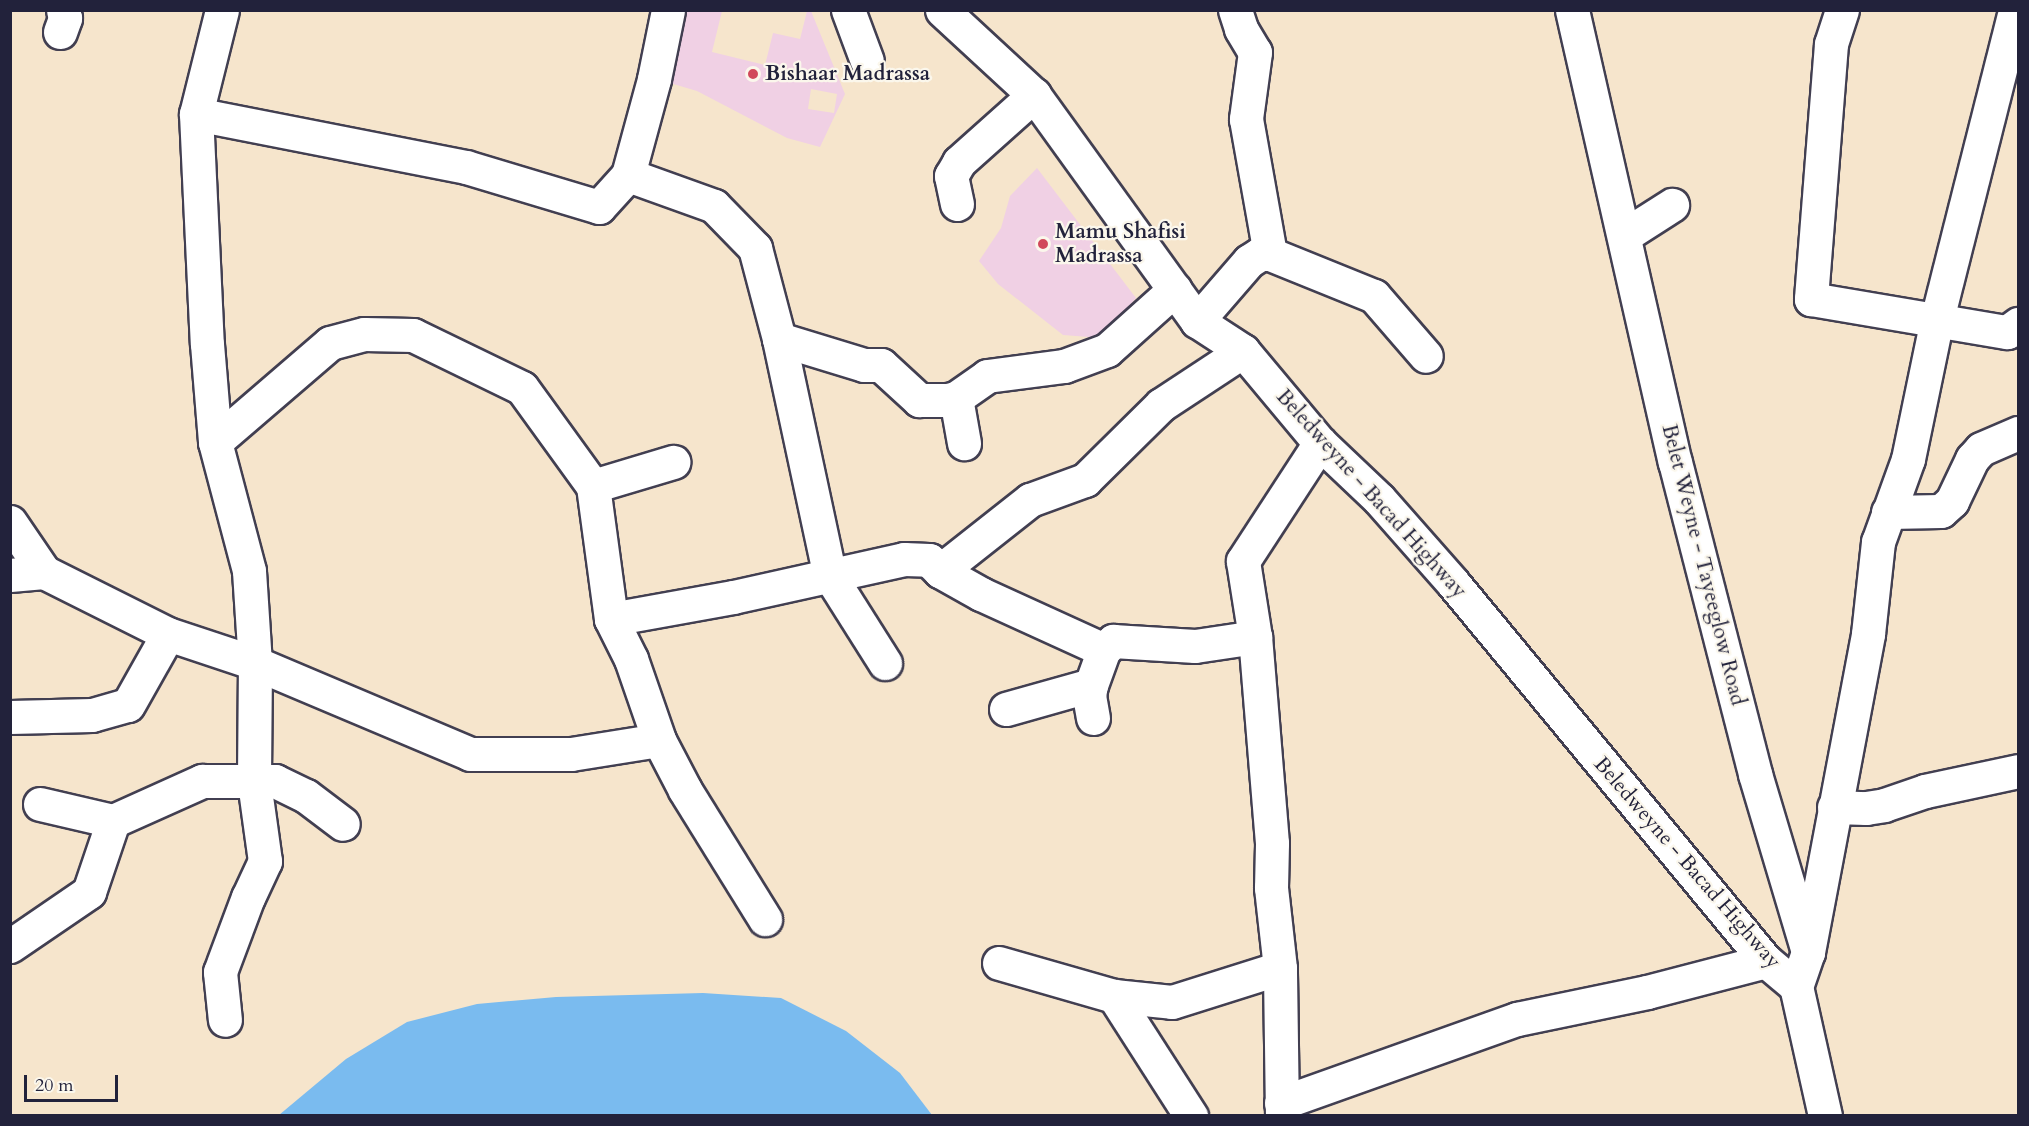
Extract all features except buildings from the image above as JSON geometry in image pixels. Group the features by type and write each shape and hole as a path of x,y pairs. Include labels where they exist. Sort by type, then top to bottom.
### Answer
{"street":[{"path":"222,10 196,114 210,407 215,442 249,571 255,663 254,782 265,861 248,897 220,972 225,1020"},
{"path":"196,114 466,167 599,207 628,176 654,80 668,10"},
{"path":"848,10 867,61"},
{"path":"1235,10 1241,29 1255,52 1246,120 1270,254"},
{"name":"Belet Weyne - Tayeeglow Road","path":"1572,10 1676,462 1755,774 1808,952"},
{"path":"1842,10 1831,44 1811,299 2007,332 2019,324"},
{"path":"1825,1116 1796,986 1808,952 1868,634 1878,542 1908,459 1937,319 2015,10"},
{"name":"Beledweyne - Bacad Highway","path":"951,12 1034,94 1197,321 1243,351 1320,443 1379,499 1453,583 1766,961 1796,986"},
{"path":"957,204 951,176 959,162 1034,94"},
{"path":"628,176 714,206 755,248 779,339 830,576 885,663"},
{"path":"1625,235 1672,205"},
{"path":"1197,321 1250,261 1260,254 1270,254 1374,296 1426,356"},
{"path":"779,339 864,365 881,365 919,400 956,398 987,376 1064,366 1107,350 1175,290"},
{"path":"215,442 330,343 364,334 413,335 522,388 592,486 611,619 631,659 658,740 685,790 765,919"},
{"path":"940,571 1030,500 1085,480 1161,405 1243,351"},
{"path":"956,398 964,443"},
{"path":"1888,512 1941,511 1952,501 1972,459 1981,449 2019,433"},
{"path":"1320,443 1243,561 1256,637 1272,843 1271,888 1280,968 1281,1109 1517,1019 1647,992 1766,961"},
{"path":"592,486 673,462"},
{"path":"10,522 44,572 168,634 255,663 470,754 571,754 658,740"},
{"path":"611,619 830,576 904,559 929,560 940,571 981,594 1104,650"},
{"path":"10,575 44,572"},
{"path":"10,717 92,715 128,705 168,634"},
{"path":"1093,718 1089,696 1091,685 1104,650 1113,641 1195,646 1256,637"},
{"path":"1006,709 1091,685"},
{"path":"1834,807 1866,808 1884,805 1925,791 2019,771"},
{"path":"40,804 113,820 202,781 275,781 306,796 344,824"},
{"path":"10,946 89,892 113,820"},
{"path":"999,963 1114,996 1172,1002 1280,968"},
{"path":"1114,996 1191,1116"}],"shaded area":[{"name":"Bishaar Madrassa","path":"677,11 722,11 712,52 765,65 773,33 800,39 807,11 811,11 845,94 820,147 787,138 697,91 670,83 666,52","holes":["811,89 837,94 834,113 808,109"]},
{"name":"Mamu Shafisi Madrassa","path":"1037,168 1136,298 1102,338 1063,335 998,284 979,261 1001,228 1010,196"}],"water":[{"path":"703,993 781,998 846,1031 900,1073 932,1115 279,1115 346,1059 407,1022 477,1004 556,997"}],"place":[{"name":"Bishaar Madrassa","path":"753,74"},
{"name":"Mamu Shafisi Madrassa","path":"1043,244"}]}
